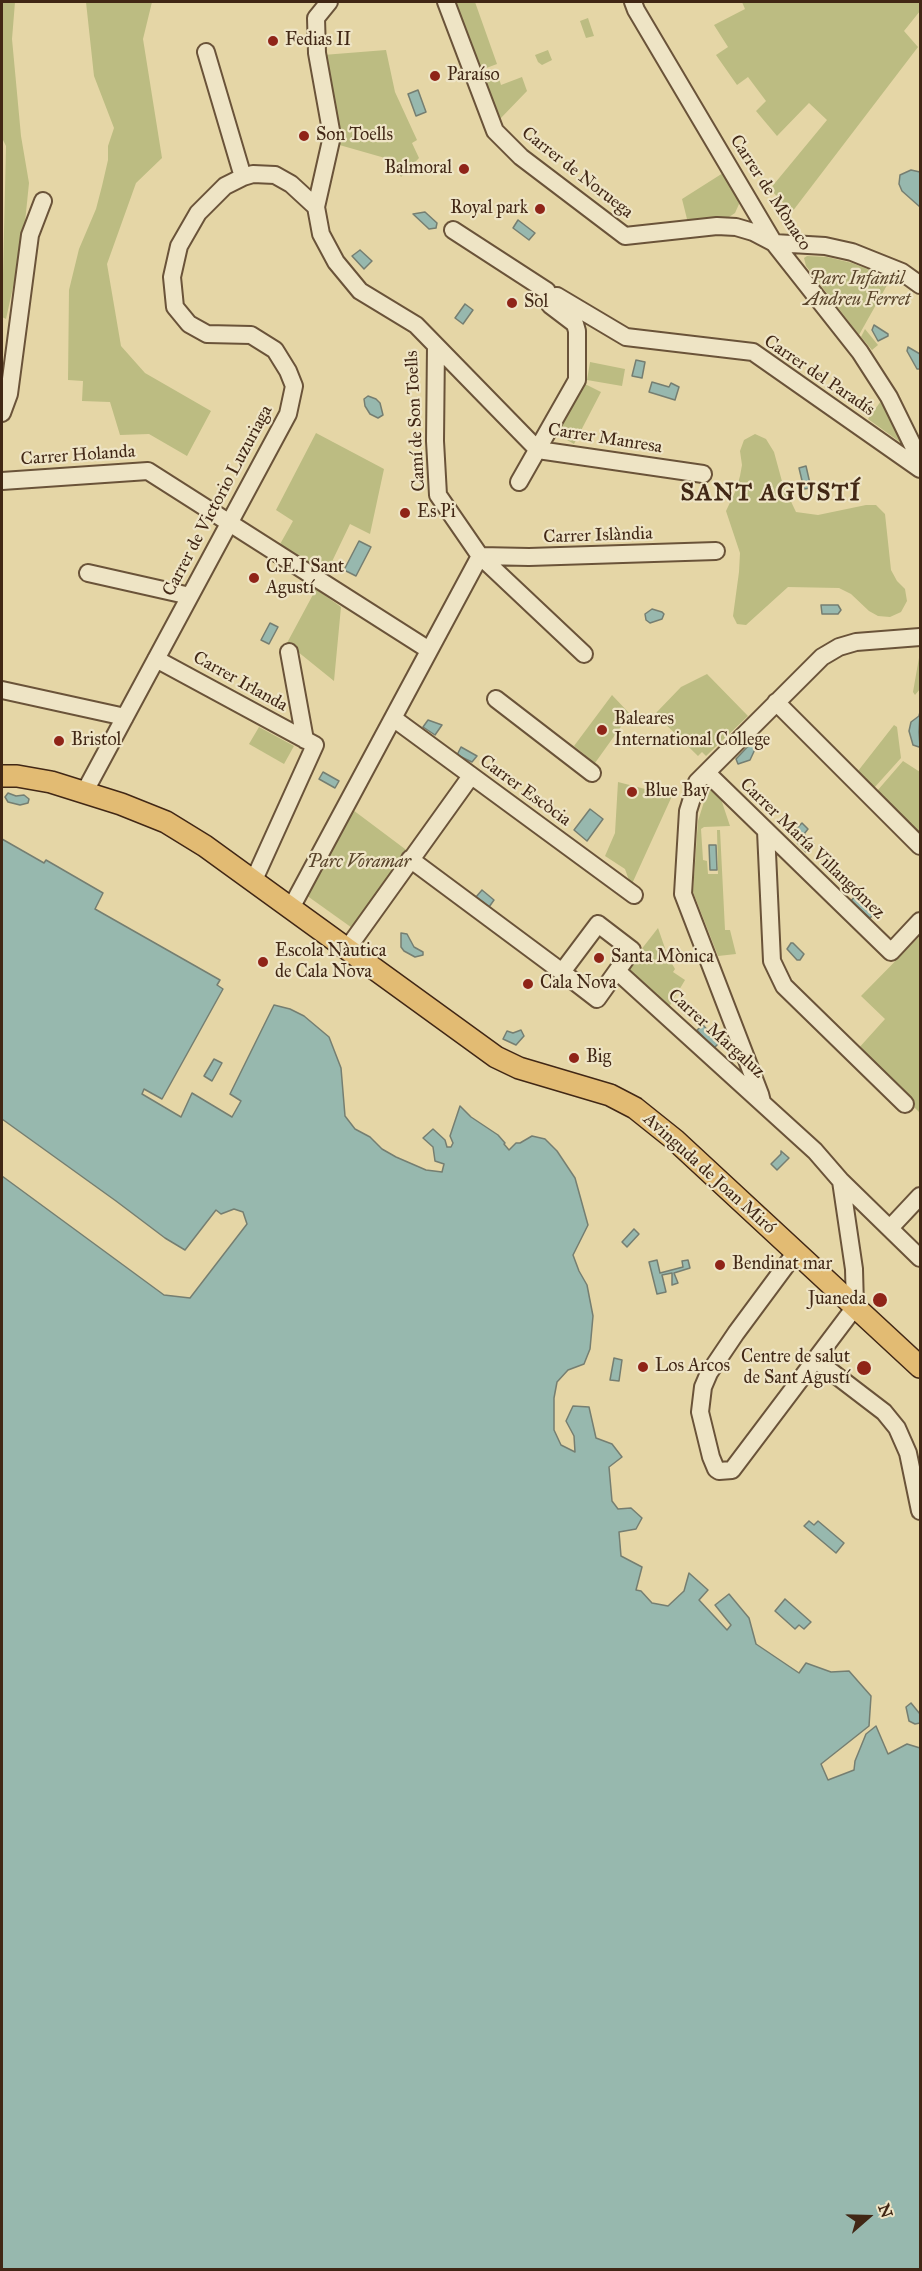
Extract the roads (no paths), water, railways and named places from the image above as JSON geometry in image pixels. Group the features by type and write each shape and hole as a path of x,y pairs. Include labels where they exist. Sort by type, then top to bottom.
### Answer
{"main road":[{"name":"Avinguda de Joan Miró","path":"2,776 34,778 146,813 166,822 191,836 496,1057 519,1068 610,1095 635,1108 667,1133 921,1367"}],"street":[{"name":"Camí de Son Toells","path":"329,2 316,18 317,53 332,136 316,207 321,234 336,262 360,291 416,325 436,346 435,441 438,495 480,556 584,654"},
{"name":"Carrer de Noruega","path":"446,2 495,131 520,157 626,236 727,226 753,232 774,243"},
{"name":"Carrer de Mònaco","path":"633,2 774,243 822,301 889,397 916,453 916,465"},
{"path":"206,52 243,177 253,174 275,176 291,184 316,207"},
{"name":"Carrer de Victorio Luzuriaga","path":"84,793 288,414 294,386 275,350 251,335 207,334 189,324 176,307 172,277 179,246 190,224 225,186 243,177"},
{"path":"2,413 9,394 30,235 43,201"},
{"path":"453,230 547,291 550,305 574,324 577,331 577,380 519,482"},
{"path":"774,243 825,246 852,252 902,272 921,285"},
{"name":"Carrer del Paradís","path":"549,297 557,296 626,337 753,352 916,465"},
{"name":"Carrer Manresa","path":"436,346 538,450 703,474"},
{"name":"Carrer Holanda","path":"2,481 148,471 429,650"},
{"name":"Carrer Islàndia","path":"480,556 529,557 716,551"},
{"path":"291,908 480,556"},
{"path":"88,573 190,596"},
{"path":"762,1103 683,894 688,811 698,782 822,657 839,647 856,642 921,638"},
{"name":"Carrer Irlanda","path":"289,652 304,740"},
{"name":"Carrer Irlanda","path":"156,658 315,746 253,882"},
{"path":"2,690 125,717"},
{"path":"496,699 592,773"},
{"path":"776,702 921,846"},
{"name":"Carrer Escòcia","path":"393,718 634,895"},
{"name":"Carrer María Villangómez","path":"707,773 891,952 921,921"},
{"path":"347,949 471,776"},
{"path":"766,831 772,961 784,986 905,1104"},
{"path":"410,859 597,999 632,950 598,924 562,972"},
{"name":"Carrer Margaluz","path":"617,971 829,1165 841,1181 921,1258"},
{"path":"796,1252 736,1333 709,1373 703,1387 700,1412 716,1469 728,1472 732,1470 855,1307 854,1269 841,1181"},
{"path":"890,1228 921,1197"},
{"path":"816,1360 884,1412 897,1428 908,1453 921,1511"}],"water":[{"path":"418,90 426,112 416,116 408,94"},
{"path":"911,170 920,172 920,207 902,191 899,184 900,175"},
{"path":"425,212 437,223 436,228 429,229 413,214"},
{"path":"518,220 535,233 529,240 513,228"},
{"path":"360,250 372,261 364,269 352,256"},
{"path":"465,304 473,310 463,324 455,318"},
{"path":"874,325 888,336 878,341 872,330"},
{"path":"908,347 920,354 920,369 917,369 907,351"},
{"path":"636,360 645,362 642,378 632,376"},
{"path":"652,382 669,387 671,383 679,387 675,400 649,392"},
{"path":"368,396 380,403 383,415 378,418 370,414 364,399"},
{"path":"806,466 811,488 804,489 799,468"},
{"path":"359,541 371,547 356,576 344,570"},
{"path":"821,605 838,605 841,610 838,614 822,614"},
{"path":"652,609 664,614 662,619 650,623 646,620 645,614"},
{"path":"270,623 278,627 269,644 261,640"},
{"path":"920,712 919,747 913,745 909,731 911,722 919,716"},
{"path":"428,720 442,725 435,735 423,727"},
{"path":"752,742 757,745 750,760 738,764 736,759"},
{"path":"461,747 477,756 472,762 457,755"},
{"path":"323,772 339,781 335,788 319,779"},
{"path":"8,793 16,796 24,795 29,799 28,803 20,805 8,802 5,797"},
{"path":"590,809 603,819 587,841 574,830"},
{"path":"802,823 808,829 804,834 814,844 806,852 790,835"},
{"path":"2,839 44,863 46,860 103,893 95,909 220,980 217,985 223,989 162,1099 144,1089 142,1094 181,1117 192,1093 232,1117 241,1101 230,1094 274,1005 304,1016 329,1037 341,1068 345,1116 355,1129 370,1137 382,1149 426,1170 442,1172 444,1164 435,1161 433,1147 423,1138 433,1129 445,1140 447,1147 451,1147 453,1143 450,1136 460,1106 471,1117 498,1135 509,1150 516,1143 532,1136 545,1139 557,1151 575,1178 588,1225 573,1255 587,1285 593,1316 590,1349 584,1364 568,1370 557,1382 554,1398 554,1430 561,1445 575,1452 574,1436 566,1421 573,1406 589,1407 596,1438 612,1444 622,1457 609,1467 612,1501 618,1509 631,1508 642,1518 636,1529 619,1532 621,1556 642,1567 636,1590 641,1591 652,1603 668,1606 684,1591 689,1573 708,1590 699,1600 727,1630 731,1625 715,1605 729,1594 749,1618 756,1644 799,1673 806,1663 831,1672 849,1671 871,1696 869,1726 821,1764 828,1780 854,1770 855,1761 866,1734 876,1726 888,1754 907,1744 920,1748 920,2269 2,2269 2,1176 164,1295 190,1298 247,1224 243,1212 234,1209 221,1214 216,1210 185,1250 165,1238 2,1119"},
{"path":"709,845 716,845 717,870 710,870"},
{"path":"482,890 494,900 489,907 476,897"},
{"path":"855,896 874,914 870,918 851,901"},
{"path":"401,933 407,934 414,947 423,952 423,955 415,957 404,951 401,947"},
{"path":"791,943 804,954 800,960 797,960 787,949"},
{"path":"703,1025 719,1043 713,1049 697,1030"},
{"path":"521,1030 524,1036 516,1045 503,1039 507,1031 513,1033"},
{"path":"214,1059 222,1063 212,1081 204,1076"},
{"path":"781,1151 789,1158 777,1170 771,1164 781,1154"},
{"path":"634,1229 639,1234 627,1247 622,1242"},
{"path":"657,1260 660,1273 683,1267 682,1261 688,1260 690,1268 674,1273 678,1283 672,1285 672,1273 662,1275 666,1292 657,1294 649,1262"},
{"path":"614,1358 622,1360 619,1381 610,1380"},
{"path":"809,1521 814,1525 818,1521 844,1543 836,1553 804,1526"},
{"path":"785,1599 811,1622 804,1629 799,1625 795,1629 775,1611"},
{"path":"911,1703 920,1714 920,1723 915,1724 909,1721 906,1707"}],"place":[{"name":"Fedias II","path":"273,41"},
{"name":"Paraíso","path":"435,76"},
{"name":"Son Toells","path":"304,136"},
{"name":"Balmoral","path":"464,169"},
{"name":"Royal park","path":"540,209"},
{"name":"Sol","path":"512,303"},
{"name":"Es Pi","path":"405,513"},
{"name":"C.E.I Sant Agustí","path":"254,578"},
{"name":"Baleares International College","path":"602,730"},
{"name":"Bristol","path":"59,741"},
{"name":"Blue Bay","path":"632,792"},
{"name":"Santa Mònica","path":"599,958"},
{"name":"Escola Nàutica de Cala Nova","path":"263,962"},
{"name":"Cala Nova","path":"528,984"},
{"name":"Big","path":"574,1058"},
{"name":"Bendinat mar","path":"720,1265"},
{"name":"Juaneda","path":"880,1300"},
{"name":"Los Arcos","path":"643,1367"},
{"name":"Centre de salut de Sant Agustí","path":"864,1368"}],"district":[{"name":"SANT AGUSTÍ","path":"771,494"}],"park label":[{"name":"Parc Infantil Andreu Ferret","path":"857,290"},
{"name":"Parc Voramar","path":"359,863"}]}
